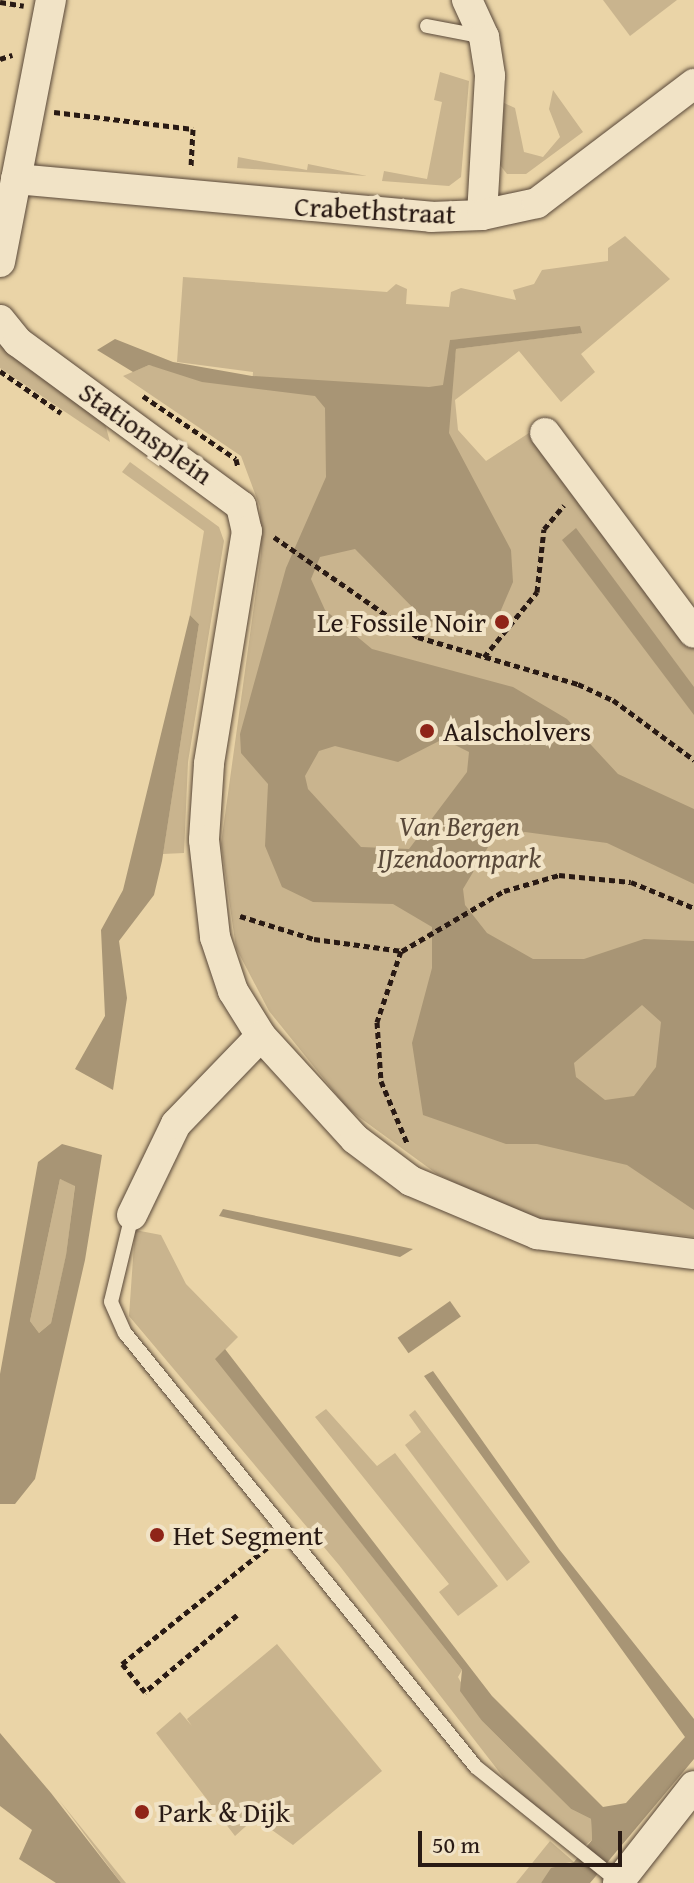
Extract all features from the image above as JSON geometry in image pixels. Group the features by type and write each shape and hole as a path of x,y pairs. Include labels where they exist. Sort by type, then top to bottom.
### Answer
{"street":[{"path":"0,262 51,0"},
{"path":"468,1 484,37 490,76 482,215"},
{"name":"Crabethstraat","path":"16,179 190,196 482,215 537,203 694,84"},
{"name":"Stationsplein","path":"0,320 18,342 224,488 241,506 247,531 209,764 210,910"},
{"path":"545,433 694,633"},
{"path":"210,910 233,991 261,1036 355,1139 411,1181 537,1234 694,1254"},
{"path":"132,1215 176,1124 261,1036"},
{"path":"614,1878 694,1786"}],"lane":[{"path":"427,26 484,37"},
{"path":"132,1215 111,1302 125,1333 454,1735 476,1767 614,1878"}],"path":[{"path":"30,109 193,129 190,196"},
{"path":"484,657 537,592 544,529 585,486"},
{"path":"293,546 317,569 418,637 613,700 694,760"},
{"path":"411,1181 413,1153 389,1106 378,1052 377,1022 402,951 429,931 518,884 559,875 631,882 694,908"},
{"path":"210,910 314,939 402,951"},
{"path":"237,1615 145,1692 122,1664 288,1531"}],"green space":[{"path":"603,0 677,0 630,36"},
{"path":"440,72 469,81 461,177 449,186 382,181 384,171 427,179 442,102 434,100"},
{"path":"553,90 583,132 526,174 507,174 500,165 504,103 515,108 524,152 543,157 560,137 549,109"},
{"path":"238,157 307,170 308,164 367,176 237,168"},
{"name":"Van Bergen IJzendoornpark","path":"625,236 670,279 581,354 595,372 561,402 519,351 455,400 458,430 486,461 532,431 694,647 694,1237 529,1218 437,1174 348,1109 269,1011 236,948 221,844 261,555 260,507 241,456 123,376 149,365 252,387 253,372 177,362 183,277 387,292 396,284 407,289 406,304 449,307 451,292 461,288 516,300 513,290 534,284 542,270 608,261 608,248","holes":["581,333 456,349 452,384 450,340"]},
{"path":"0,341 103,416 110,442 0,368"},
{"path":"130,462 219,527 224,541 188,762 184,853 163,854 199,624 190,615 204,531 122,472"},
{"path":"60,1179 75,1185 66,1256 51,1323 39,1333 30,1321"},
{"path":"135,1230 161,1235 186,1284 238,1337 216,1359 462,1670 458,1677 482,1721 571,1809 591,1819 592,1840 583,1847 514,1791 339,1565 129,1316"},
{"path":"326,1409 377,1466 395,1453 498,1586 458,1616 439,1592 449,1584 315,1417"},
{"path":"415,1410 530,1562 507,1581 405,1445 421,1432 409,1415"},
{"path":"277,1644 382,1771 293,1845 255,1818 235,1836 156,1733 180,1712 192,1726 187,1719"},
{"path":"59,1800 126,1883 121,1883"},
{"path":"550,1841 574,1862 557,1864 541,1883 516,1883"}],"shaded area":[{"path":"580,326 582,333 456,349 449,433 511,550 513,582 498,617 462,628 425,620 355,549 320,557 311,579 325,610 372,649 513,687 567,719 618,774 694,809 694,884 607,843 525,832 494,837 463,889 465,905 487,933 533,959 584,959 644,939 694,941 694,1210 627,1165 537,1144 506,1144 423,1115 412,1043 432,968 432,927 393,904 313,902 282,887 265,846 268,784 241,753 240,734 286,568 326,477 325,408 315,396 202,382 149,365 133,372 97,350 115,339 173,362 252,376 429,387 443,385 450,340","holes":["443,739 469,752 467,772 409,849 361,847 308,789 305,776 319,751 335,746 398,762","642,1005 661,1022 656,1067 634,1096 605,1100 576,1077 574,1063"]},
{"path":"576,528 694,687 694,715 562,540"},
{"path":"190,615 199,624 162,861 154,895 119,941 127,998 113,1090 75,1069 105,1016 101,930 123,890"},
{"path":"62,1144 102,1155 85,1260 35,1479 15,1504 0,1504 0,1374 38,1162","holes":["60,1179 75,1186 66,1255 51,1323 39,1333 30,1321"]},
{"path":"223,1209 413,1249 400,1257 219,1216"},
{"path":"450,1301 461,1317 408,1353 398,1338"},
{"path":"225,1349 492,1696 603,1807 626,1803 685,1737 424,1376 433,1371 559,1549 694,1719 694,1759 590,1883 541,1883 551,1868 574,1862 592,1840 591,1819 571,1809 482,1721 460,1691 462,1670 215,1359"},
{"path":"0,1733 121,1883 56,1883 19,1859 32,1830 0,1806"}],"place":[{"name":"Le Fossile Noir","path":"502,622"},
{"name":"Aalscholvers","path":"427,731"},
{"name":"Het Segment","path":"157,1535"},
{"name":"Park & Dijk","path":"142,1812"}]}
